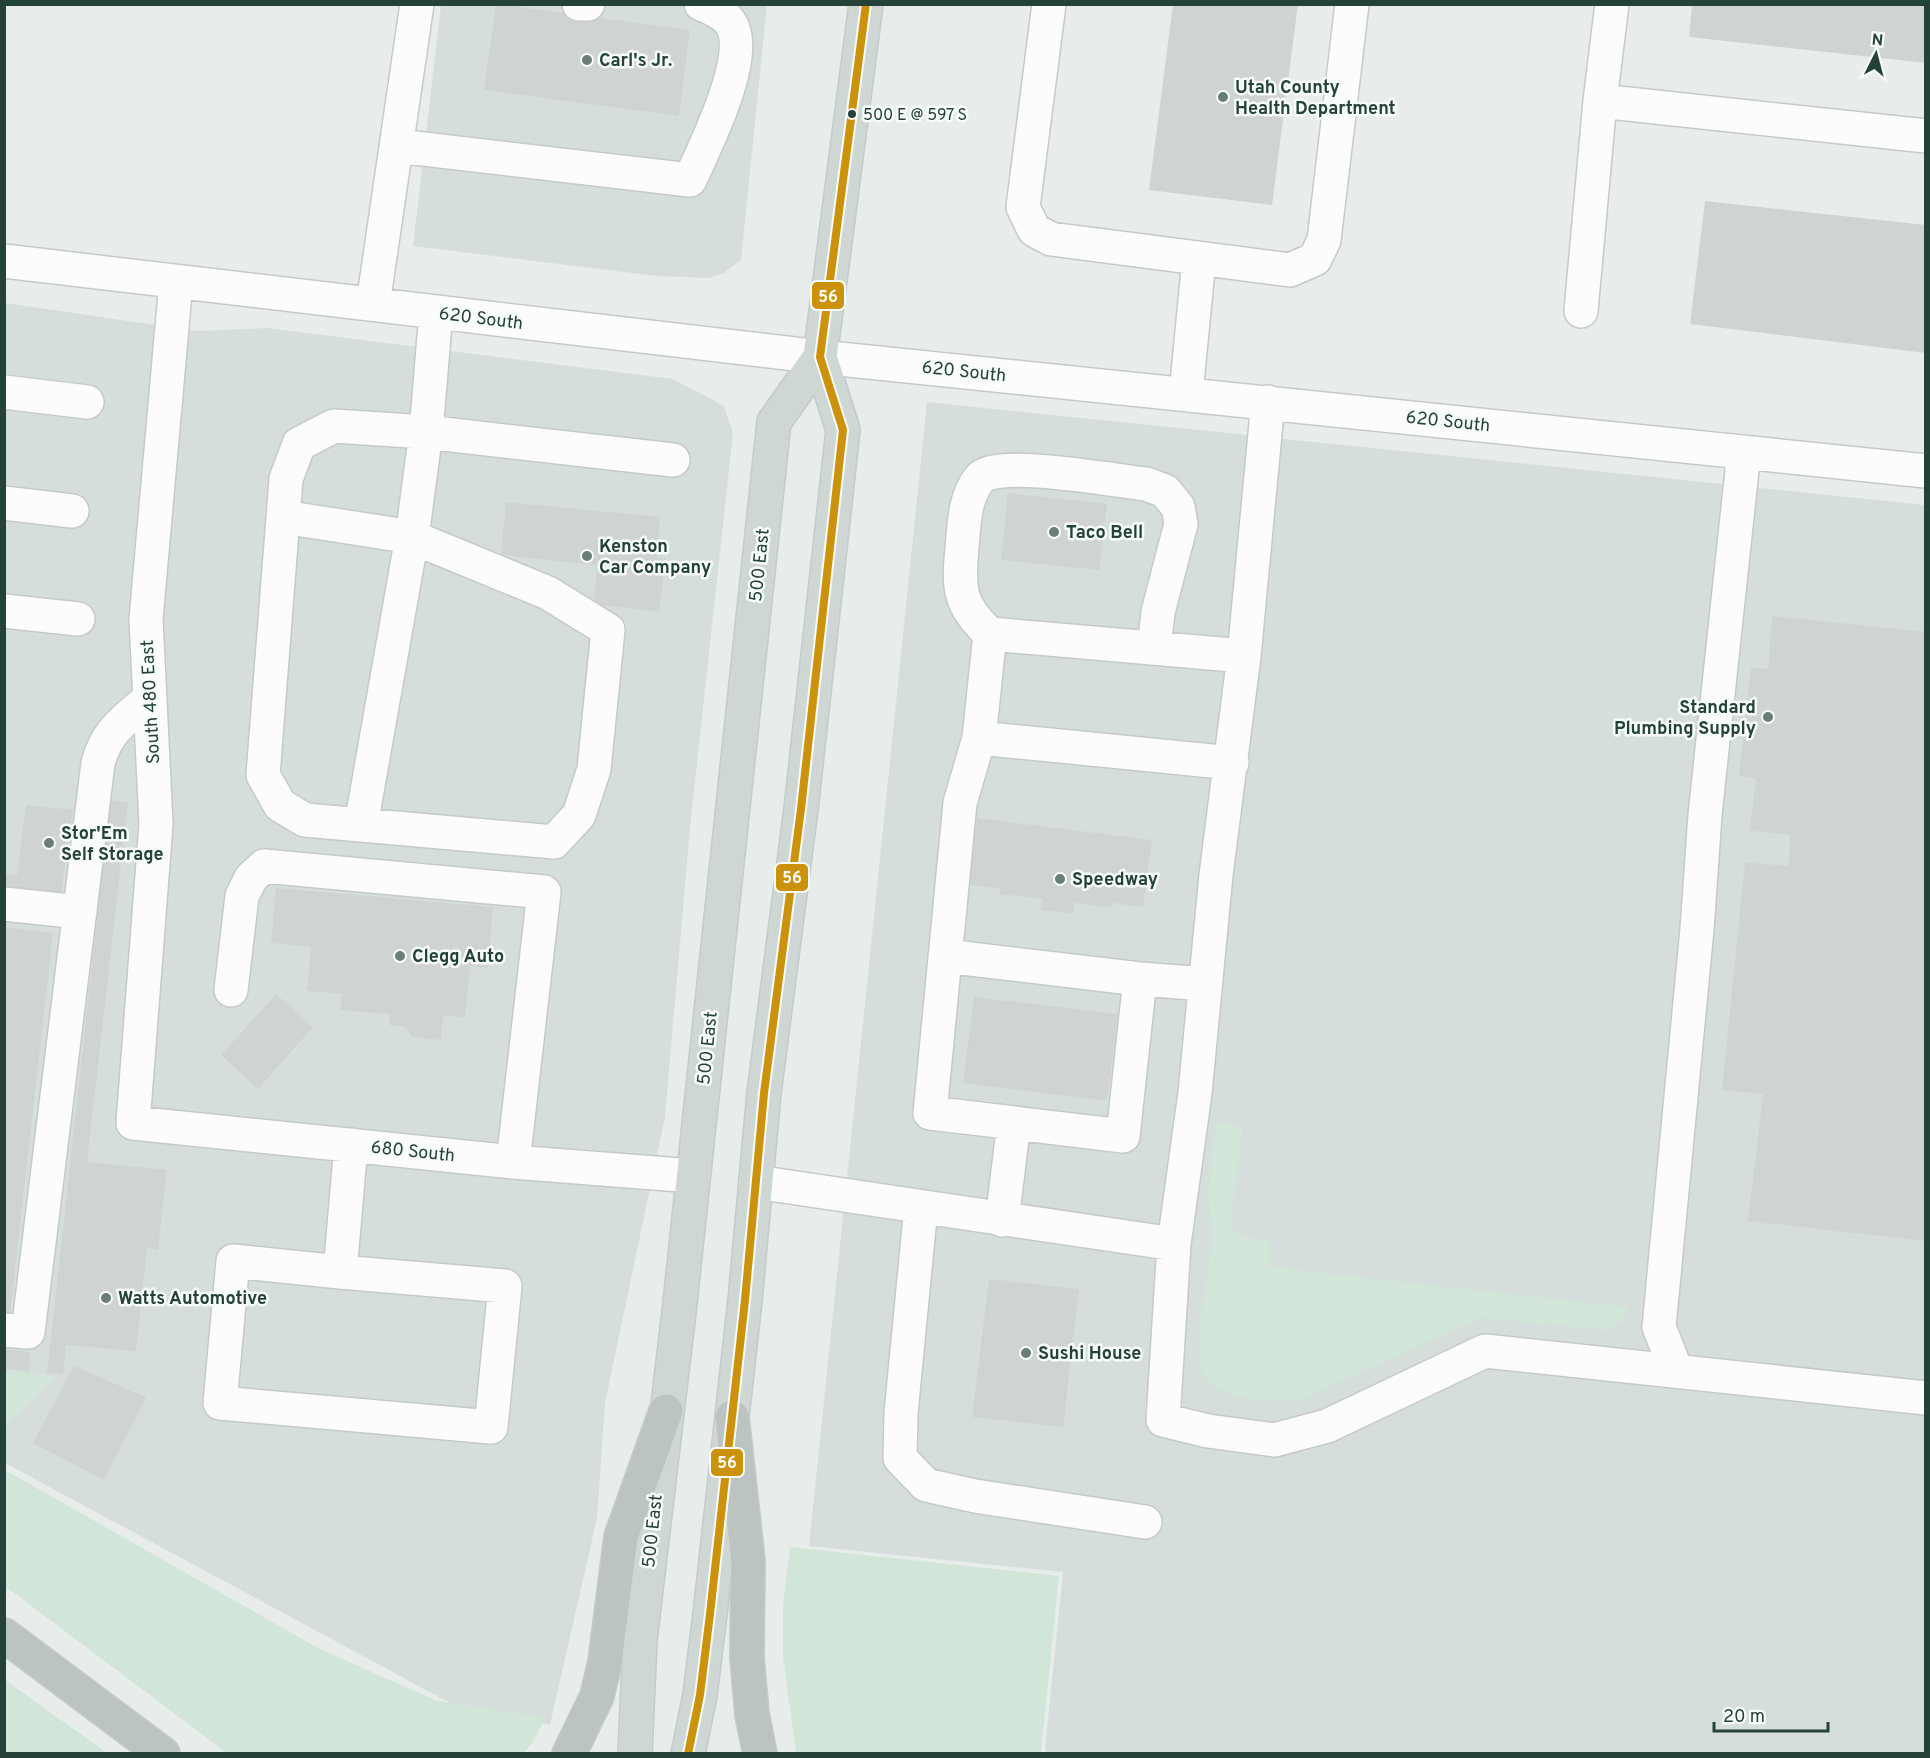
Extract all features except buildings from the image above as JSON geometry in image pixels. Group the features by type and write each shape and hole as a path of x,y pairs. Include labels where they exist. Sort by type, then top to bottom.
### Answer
{"highway":[{"path":"569,1754 597,1696 608,1638 621,1537 666,1411"},
{"path":"732,1417 748,1561 747,1658 752,1714 760,1754"},
{"path":"4,1635 163,1753"}],"main road":[{"name":"500 East","path":"688,1754 706,1648 732,1417 764,1093 801,809 843,430 820,357 866,4"},
{"name":"500 East","path":"635,1754 637,1676 774,422 820,357"}],"street":[{"path":"373,304 398,146 417,4"},
{"path":"579,4 588,4"},
{"path":"398,146 690,180 720,110 735,57 736,39 730,22 715,10 701,4"},
{"path":"1049,4 1023,207 1034,230 1051,239 1290,270 1315,259 1324,240 1352,4"},
{"path":"1581,310 1600,100 1612,4"},
{"path":"1600,100 1926,136"},
{"path":"1186,393 1199,260"},
{"name":"620 South","path":"4,261 820,357 1926,471"},
{"name":"South 480 East","path":"133,1123 156,824 146,619 176,282"},
{"path":"361,825 412,537 426,432 436,312"},
{"path":"4,392 87,402"},
{"path":"1268,402 1244,656 1216,876 1195,1093 1174,1244 1163,1420 1274,1440 1327,1426 1485,1351 1926,1398"},
{"path":"283,517 412,537 548,593 608,630 594,769 579,815 554,842 305,820 280,805 263,775 283,517 286,479 299,444 334,426 426,432 673,460"},
{"path":"1676,1370 1659,1327 1705,816 1744,452"},
{"path":"1155,648 1158,612 1181,524 1178,507 1165,491 1146,484 1015,469 992,471 981,477 972,492 965,515 960,576 963,602 974,618 990,633 1155,648 1244,656"},
{"path":"4,502 72,511"},
{"path":"4,610 78,619"},
{"path":"990,633 979,738 960,803 930,1113 1123,1136 1140,979"},
{"path":"4,1330 28,1332 98,763 104,743 111,732 150,698"},
{"path":"979,738 1232,763"},
{"path":"231,990 242,896 250,878 264,866 544,892 513,1162"},
{"path":"4,904 80,912"},
{"path":"945,956 1140,979 1205,984"},
{"name":"680 South","path":"133,1123 513,1162 693,1176"},
{"path":"1002,1220 1014,1123"},
{"path":"340,1272 351,1145"},
{"path":"756,1182 1174,1244"},
{"path":"921,1207 901,1413 900,1458 926,1485 975,1496 1145,1522"},
{"path":"233,1261 340,1272 505,1286 491,1428 220,1403 233,1261"}],"shaded area":[{"path":"441,5 767,5 741,260 724,273 708,278 657,276 413,246"},
{"path":"5,303 197,331 267,328 673,379 724,406 733,433 690,828 665,1117 605,1403 597,1518 550,1725 463,1710 5,1463"},
{"path":"927,402 1925,505 1925,1753 1047,1753 1045,1748 1063,1572 809,1546"}],"green space":[{"path":"1224,1123 1240,1126 1242,1132 1232,1212 1233,1229 1244,1237 1267,1240 1269,1267 1627,1307 1625,1316 1617,1325 1604,1330 1480,1318 1300,1400 1263,1401 1236,1396 1224,1391 1206,1378 1199,1352 1200,1325 1211,1243 1209,1193 1212,1158 1217,1125"},
{"path":"4,1371 56,1376 5,1426"},
{"path":"5,1470 320,1649 435,1700 545,1718 532,1744 523,1753 227,1753 5,1586"},
{"path":"790,1547 1059,1576 1041,1753 796,1753 783,1657 783,1606"},
{"path":"4,1679 107,1753 5,1753"}],"transit line":[{"name":"56","path":"688,1754 700,1695 710,1614 745,1300 764,1093 801,809 843,430 820,357 866,4"}],"place":[{"name":"Carl's Jr.","path":"587,60"},
{"name":"Utah County Health Department","path":"1223,97"},
{"name":"500 E @ 597 S","path":"852,114"},
{"name":"Taco Bell","path":"1054,532"},
{"name":"Kenston Car Company","path":"587,556"},
{"name":"Standard Plumbing Supply","path":"1768,717"},
{"name":"Stor'Em Self Storage","path":"49,843"},
{"name":"Speedway","path":"1060,879"},
{"name":"Clegg Auto","path":"400,956"},
{"name":"Watts Automotive","path":"106,1298"},
{"name":"Sushi House","path":"1026,1353"}]}
